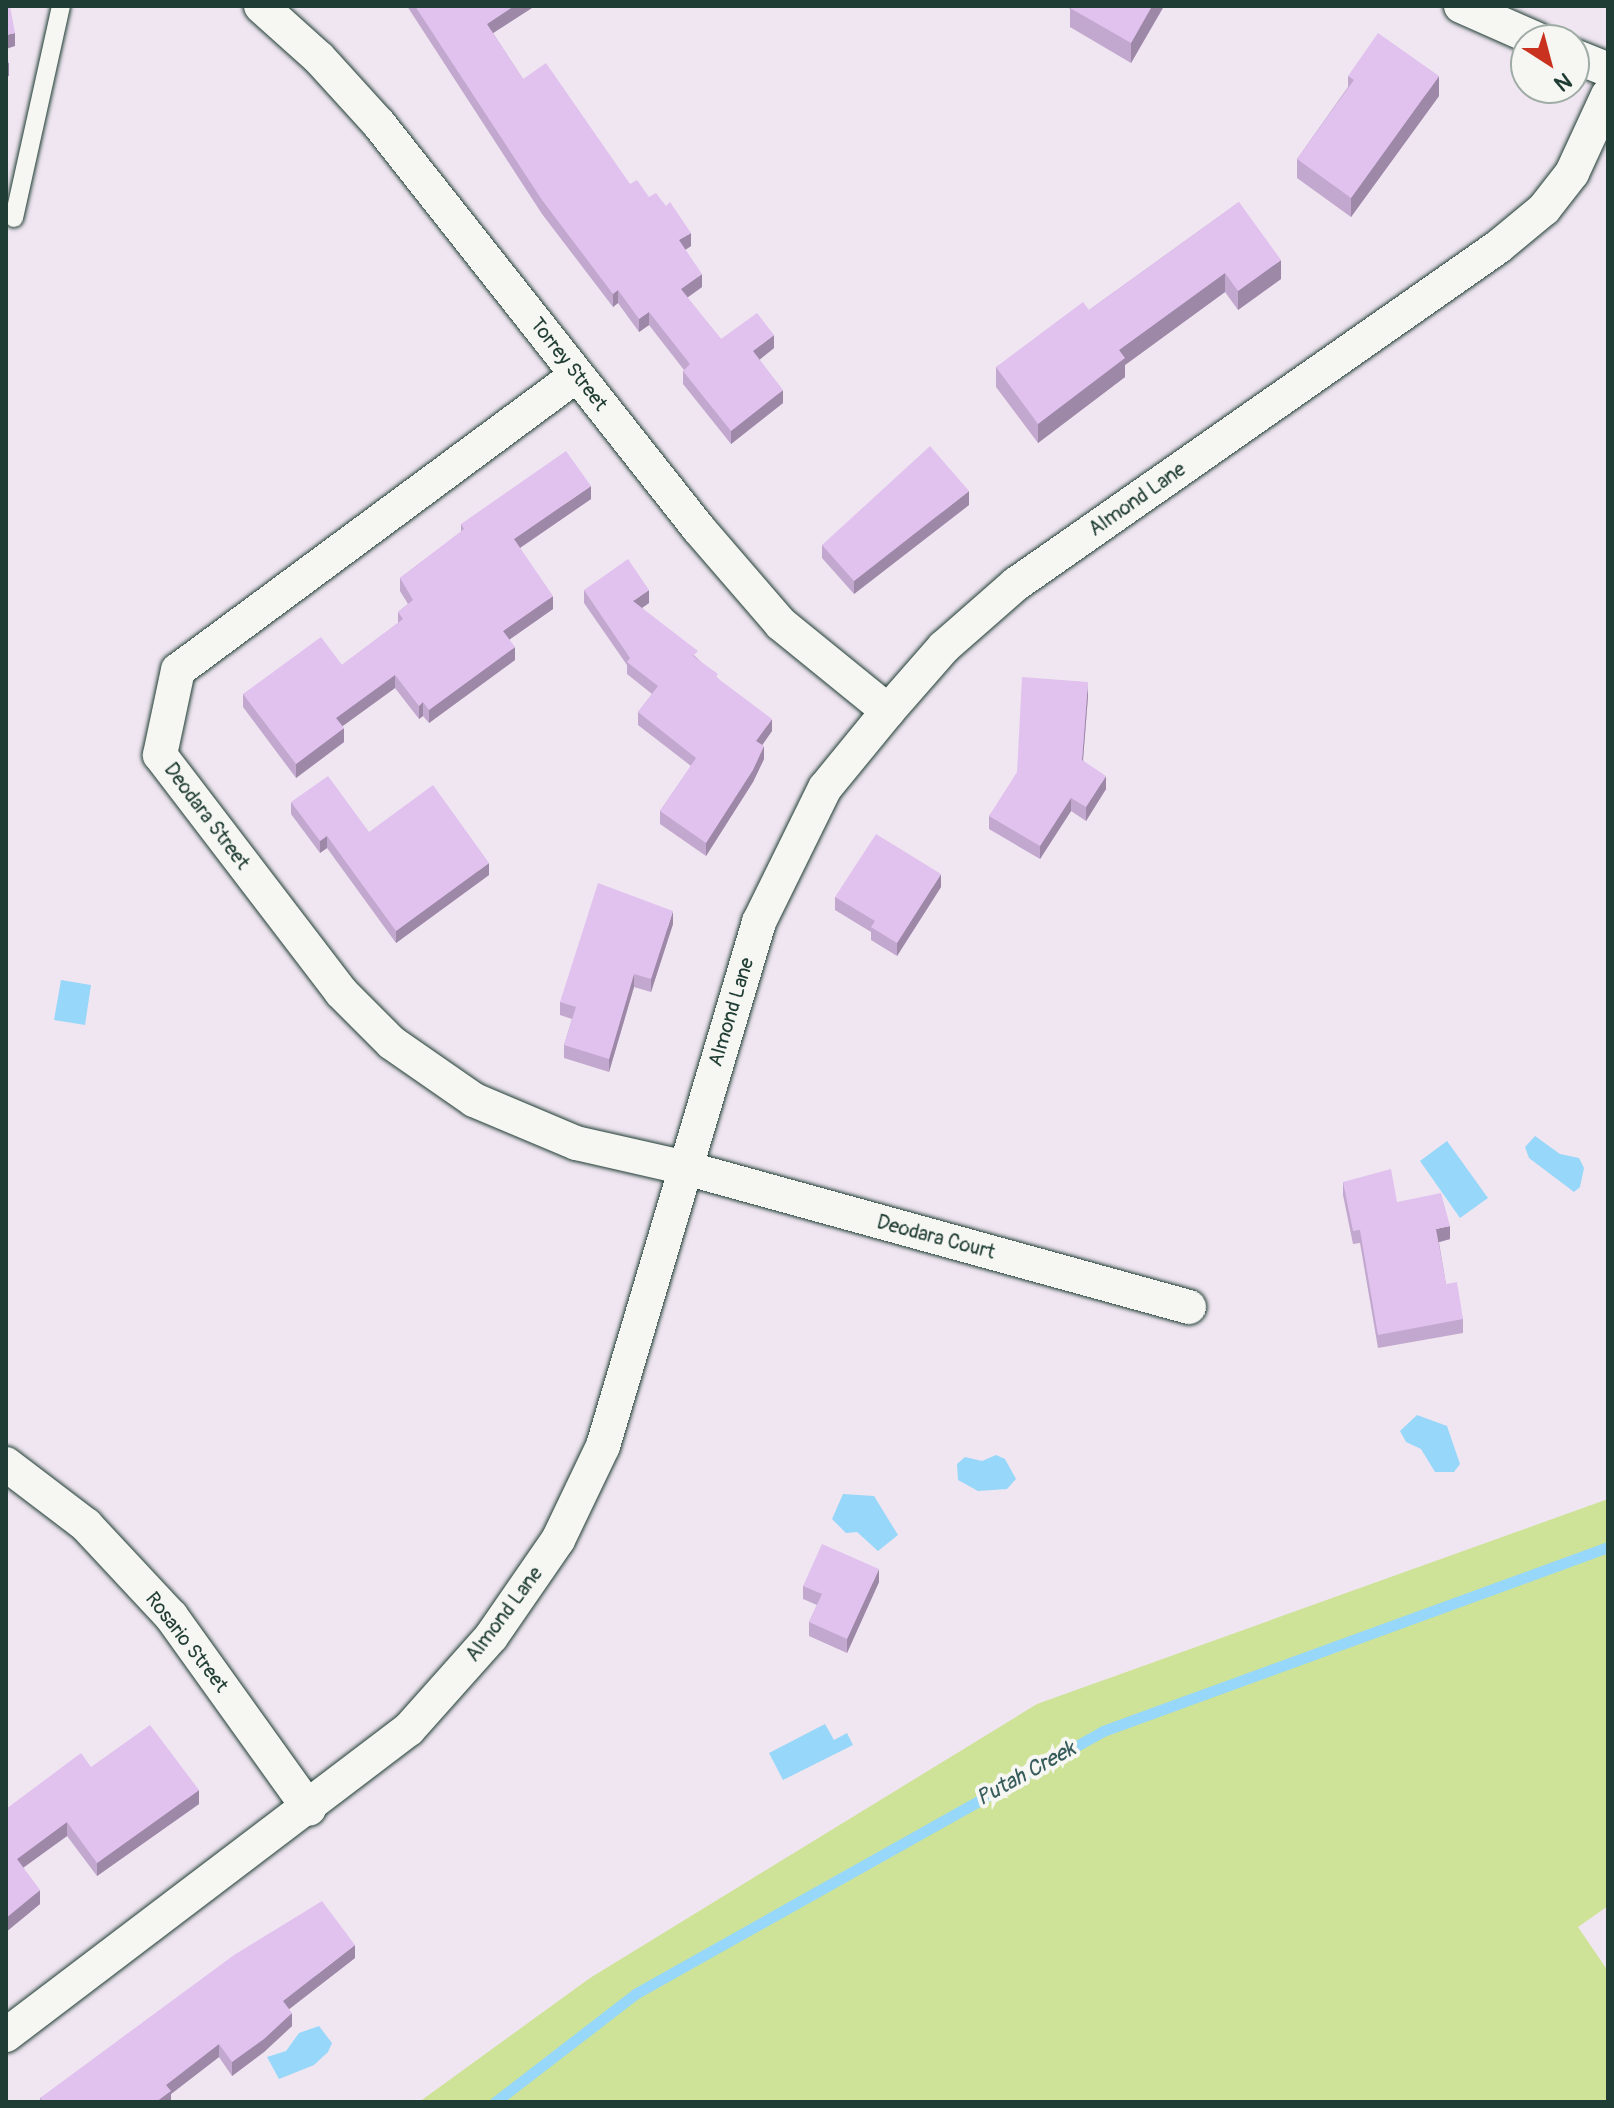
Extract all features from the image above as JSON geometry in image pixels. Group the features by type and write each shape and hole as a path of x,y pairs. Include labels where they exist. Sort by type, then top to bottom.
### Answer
{"street":[{"name":"Torrey Street","path":"261,6 319,58 379,124 577,375 781,624 888,711"},
{"path":"1461,6 1510,28"},
{"name":"Almond Lane","path":"6,2035 309,1809 409,1729 491,1637 558,1540 603,1446 682,1167 759,922 825,788 888,711 944,647 1016,584 1435,291 1544,209 1572,173 1608,95"},
{"name":"Deodara Street","path":"577,375 178,670 160,755 341,992 392,1043 474,1100 576,1143 682,1167"},
{"name":"Deodara Court","path":"682,1167 1189,1307"},
{"name":"Rosario Street","path":"6,1464 86,1525 171,1616 309,1809"}],"lane":[{"path":"14,218 61,6"}],"green space":[{"path":"1608,1499 1608,1906 1578,1927 1608,1971 1608,2102 419,2102 590,1978 1037,1704"}],"water":[{"path":"61,980 91,985 85,1025 54,1020"},
{"path":"1535,1136 1560,1154 1579,1158 1584,1168 1580,1187 1574,1192 1529,1158 1525,1147"},
{"path":"1447,1141 1488,1198 1460,1218 1420,1161"},
{"path":"1417,1415 1447,1426 1460,1464 1454,1472 1435,1472 1421,1449 1406,1442 1400,1431"},
{"path":"996,1455 1005,1459 1016,1479 1007,1489 978,1491 958,1480 957,1464 965,1457 982,1461"},
{"path":"843,1494 874,1496 898,1535 878,1551 857,1532 846,1533 832,1519"},
{"path":"825,1724 834,1740 847,1733 853,1745 783,1780 769,1753"},
{"path":"319,2026 332,2043 328,2052 314,2065 279,2079 267,2057 286,2051 299,2033"}],"building":[{"path":"6,6 10,6 15,33 6,35"},
{"path":"415,6 514,6 487,24 523,79 546,63 630,184 637,180 649,197 656,193 666,206 670,202 691,233 679,240 702,274 681,289 721,339 757,313 774,335 753,351 783,390 731,431 683,371 690,364 649,312 639,319 618,290 613,294 542,200"},
{"path":"1071,6 1152,6 1131,43"},
{"path":"1378,33 1439,76 1351,198 1297,159 1354,80 1348,76"},
{"path":"1239,202 1281,260 1238,291 1225,273 1119,350 1125,358 1038,424 996,367 1083,302 1089,310"},
{"path":"930,446 969,491 854,581 822,545"},
{"path":"566,451 591,486 514,539 553,596 503,631 515,647 429,710 423,702 419,706 395,675 336,718 344,728 296,764 243,694 321,637 342,665 403,619 398,612 413,600 400,578 464,529 461,524"},
{"path":"628,559 649,590 633,601 698,651 693,656 718,674 716,677 772,719 756,741 764,746 753,770 706,843 660,811 696,758 638,712 658,686 627,662 630,658 584,590"},
{"path":"1022,677 1088,682 1082,760 1106,776 1086,807 1071,798 1040,846 989,816 1017,772"},
{"path":"328,776 369,832 433,785 489,863 396,931 327,836 320,841 291,802"},
{"path":"876,834 941,874 897,943 871,927 875,921 835,897"},
{"path":"598,883 673,911 651,979 634,974 609,1059 564,1045 576,1007 560,1002"},
{"path":"1391,1169 1397,1202 1441,1193 1450,1226 1436,1229 1446,1284 1457,1282 1463,1319 1378,1335 1360,1230 1353,1231 1343,1182"},
{"path":"822,1544 879,1569 847,1639 809,1622 822,1594 803,1586"},
{"path":"150,1725 199,1790 97,1863 67,1822 17,1859 40,1890 6,1918 6,1809 81,1753 91,1767"},
{"path":"322,1901 355,1945 283,2001 292,2013 264,2039 232,2062 219,2044 166,2085 171,2091 156,2102 44,2102 40,2098 234,1955"}],"waterway":[{"name":"Putah Creek","path":"495,2102 635,1994 1103,1731 1608,1547"}]}
